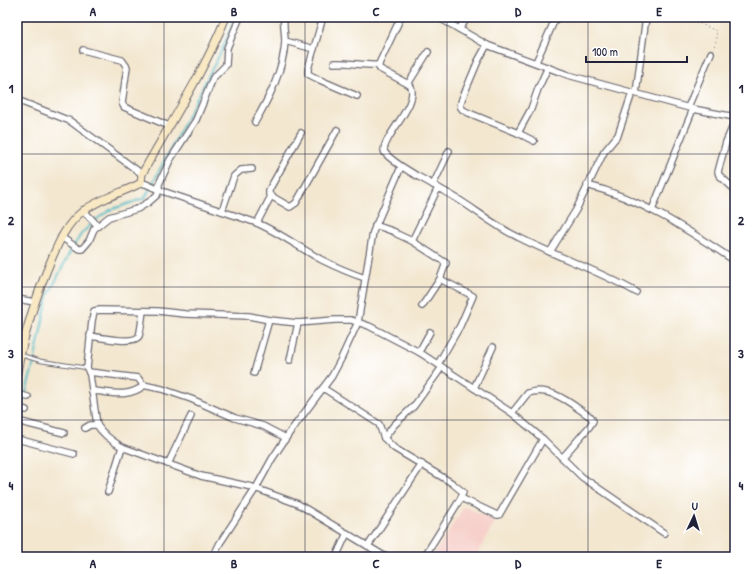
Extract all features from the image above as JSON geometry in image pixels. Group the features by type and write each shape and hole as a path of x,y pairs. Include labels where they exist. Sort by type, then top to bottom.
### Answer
{"main road":[{"path":"17,372 35,302 63,238 73,221 111,196 143,183 142,174 204,64 226,17"}],"street":[{"path":"63,238 79,249 82,249 89,241 97,225 109,217 137,209 156,196 159,190 159,184 170,160 196,120 213,78 226,65 226,48 240,17"},
{"path":"255,122 271,94 282,60 285,41 284,17"},
{"path":"323,17 308,69 309,74 357,96"},
{"path":"378,65 401,17"},
{"path":"438,17 487,45 586,80 690,108 735,117"},
{"path":"459,29 468,17"},
{"path":"536,62 556,17"},
{"path":"550,252 576,210 604,152 618,135 634,93 646,17"},
{"path":"285,41 314,49"},
{"path":"487,45 478,62 460,106 463,110 469,113 518,133 534,142"},
{"path":"83,50 122,60 127,67 122,103 124,107 169,126"},
{"path":"408,84 428,52"},
{"path":"652,210 711,53"},
{"path":"334,63 349,62 365,65 378,65"},
{"path":"378,65 380,69 408,84 412,90 411,99 402,118 386,143 384,149 385,153 401,167 463,202 509,232 550,252 612,278 636,292"},
{"path":"518,133 531,109 548,67"},
{"path":"17,100 70,121 142,174"},
{"path":"732,187 719,175 718,172 726,142 735,121"},
{"path":"301,132 268,190 269,195 290,207 296,203 338,130"},
{"path":"412,241 449,151"},
{"path":"213,557 220,543 256,488 272,459 323,388 341,359 358,322 375,225 401,167"},
{"path":"222,211 234,176 241,170 252,169"},
{"path":"143,183 159,190 257,223 321,260 347,272 365,278"},
{"path":"588,185 615,193 670,219 735,261"},
{"path":"257,223 271,196"},
{"path":"85,212 97,225"},
{"path":"375,225 395,232 412,241 446,263 440,279 422,306"},
{"path":"384,438 394,425 414,406 440,365 460,326 473,296 440,279"},
{"path":"17,299 35,302"},
{"path":"386,557 298,504 256,488 201,476 122,447 111,441 100,431 97,425 88,370 90,336 94,312 100,310 142,311 249,316 298,323 335,320 351,320 358,322 400,341 419,352 512,413 544,439 582,477 664,533"},
{"path":"90,336 126,340 136,339 139,336 142,311"},
{"path":"254,373 269,320"},
{"path":"290,360 298,323"},
{"path":"419,352 430,332"},
{"path":"474,388 493,347"},
{"path":"88,370 138,378 142,384 191,399 235,418 262,426 286,438"},
{"path":"92,391 113,394 128,394 145,385"},
{"path":"323,388 379,424 384,438 394,448 422,464 458,487 463,492 461,498 424,557"},
{"path":"512,413 528,393 538,392 556,395 591,417 593,421 589,427 563,457"},
{"path":"19,395 27,397"},
{"path":"168,464 191,416"},
{"path":"20,422 64,433"},
{"path":"85,428 90,425 97,425"},
{"path":"18,439 74,454"},
{"path":"461,498 496,515 499,515 544,439"},
{"path":"108,492 122,447"},
{"path":"368,546 422,464"},
{"path":"336,557 347,533"}],"lane":[{"path":"21,356 88,370"}],"path":[{"path":"677,17 699,23 716,31 716,38 711,53"}],"shaded area":[{"path":"464,506 495,522 475,557 433,557"}],"waterway":[{"path":"17,425 34,363 48,296 71,250 82,233 97,219 110,210 145,198 221,52 235,17"}]}
